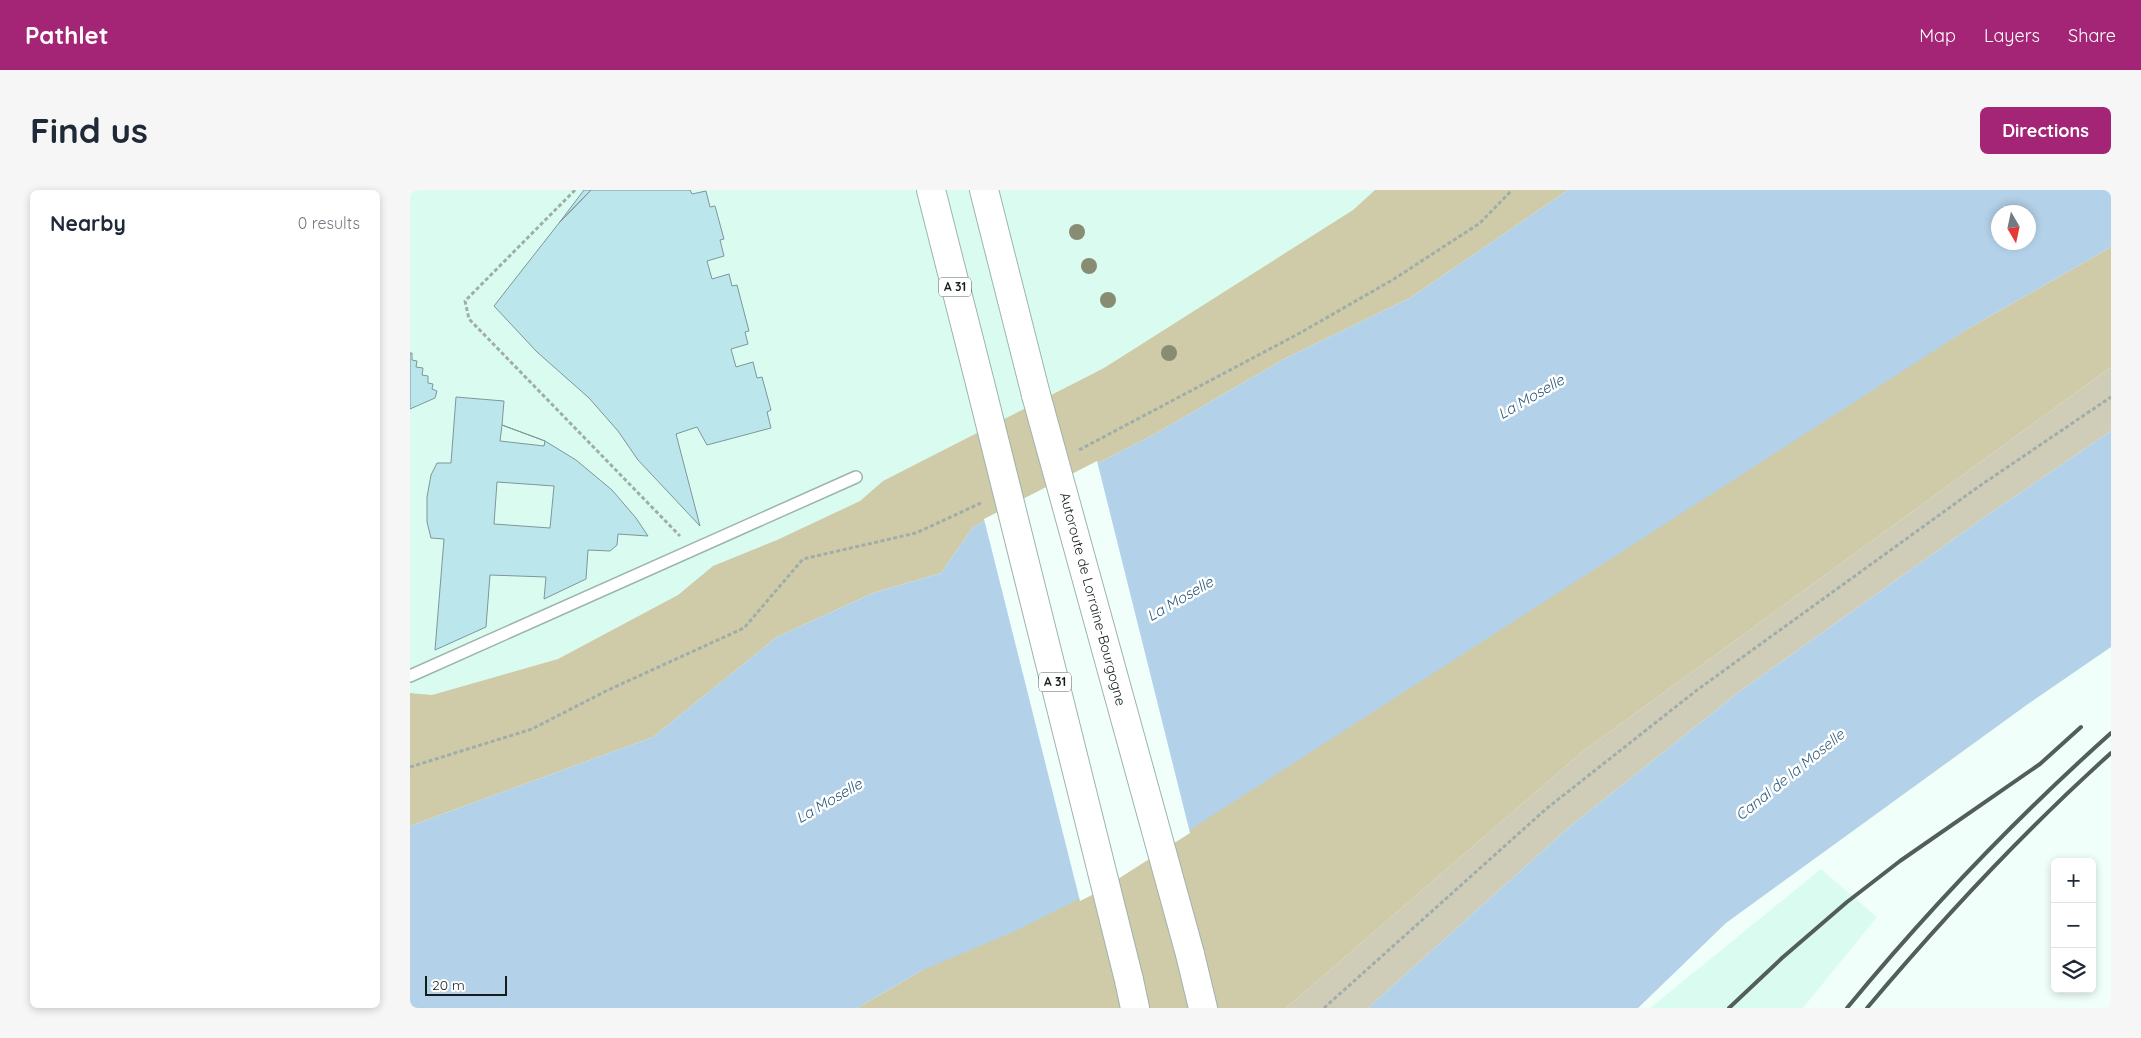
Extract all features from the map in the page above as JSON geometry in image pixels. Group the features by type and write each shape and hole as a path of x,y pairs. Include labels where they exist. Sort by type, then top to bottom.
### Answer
{"highway":[{"name":"A 31","path":"931,190 1135,1008"},
{"name":"Autoroute de Lorraine-Bourgogne","path":"984,190 1036,395 1190,954 1203,1008"}],"lane":[{"path":"410,676 856,477"}],"path":[{"path":"575,190 465,301 469,319 694,550"},
{"path":"1073,453 1300,333 1394,279 1480,223 1512,190"},
{"path":"1324,1008 1546,809 1697,690 1978,488 2111,396"},
{"path":"410,767 532,729 606,691 744,628 803,559 916,534 985,500"}],"shaded area":[{"path":"410,190 1425,190 1302,276 410,738"},
{"path":"1375,190 1568,190 1410,298 1284,359 1155,434 973,527 941,573 873,593 777,637 653,737 410,826 410,693 432,695 558,659 678,595 713,566 777,540 860,501 883,481 1104,368 1353,210"},
{"path":"2111,247 2111,367 1582,752 1286,1008 857,1008 921,971 1971,327"},
{"path":"2111,367 2111,431 1989,514 1739,692 1567,829 1368,1008 1286,1008 1582,752"},
{"path":"1821,869 1877,917 1803,1008 1650,1008"}],"water":[{"name":"La Moselle","path":"1568,190 2111,190 2111,247 1971,327 1095,891 1015,931 921,971 857,1008 410,1008 410,826 653,737 777,637 873,593 941,573 973,527 1155,434 1284,359 1410,298"},
{"name":"Canal de la Moselle","path":"2111,431 2111,647 2028,704 1726,923 1638,1008 1368,1008 1567,829 1739,692 1989,514"}],"pier":[{"path":"1097,461 1190,833 1096,893 1080,901 984,519"}],"building":[{"path":"584,190 591,190 559,223"},
{"path":"591,190 690,190 692,194 706,191 710,207 715,206 724,239 720,240 724,256 707,261 712,279 729,274 732,286 737,285 749,331 745,332 748,344 731,349 736,367 753,362 757,378 762,377 771,410 767,412 771,428 707,445 697,427 676,434 700,526 638,460 618,431 589,398 537,352 494,306 559,223"},
{"path":"410,353 412,353 412,360 417,361 416,367 423,368 422,375 428,376 428,383 433,384 432,389 437,391 435,398 410,409"},
{"path":"456,397 504,401 502,425 545,441 576,460 612,490 636,518 648,536 618,534 617,545 610,551 588,550 586,579 544,599 546,577 490,575 486,627 435,650 444,539 431,538 427,522 427,497 431,475 437,463 451,463","holes":["497,482 554,486 550,528 494,524"]},
{"path":"502,425 545,441 544,446 500,441"}],"railway":[{"path":"1729,1008 1782,958 1847,902 1900,861 2040,764 2081,727"},
{"path":"1847,1008 1941,900 2041,798 2111,733"},
{"path":"1867,1008 1984,876 2111,753"}]}
